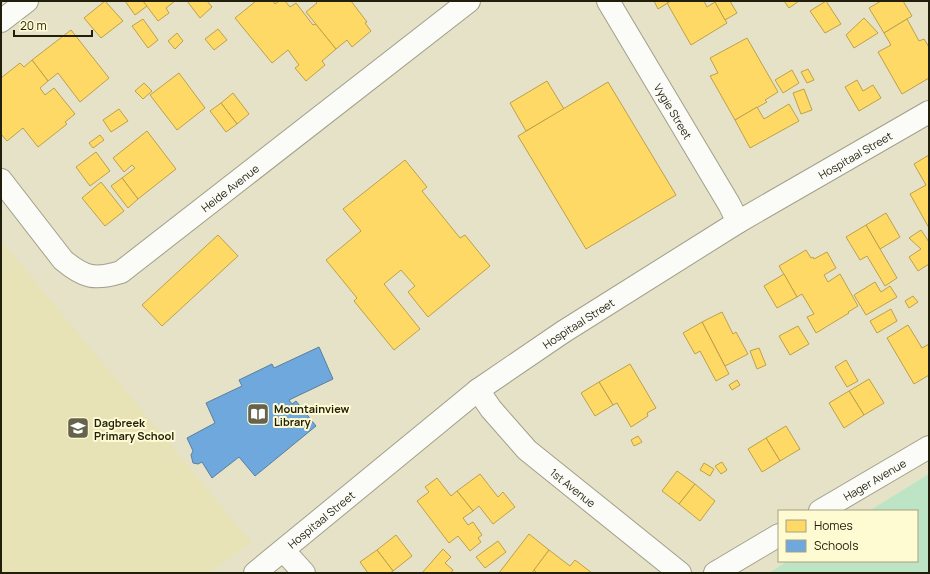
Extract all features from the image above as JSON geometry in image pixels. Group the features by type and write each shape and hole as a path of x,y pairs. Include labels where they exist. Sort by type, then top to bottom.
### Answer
{"street":[{"path":"1,21 26,1"},
{"name":"Heide Avenue","path":"1,180 63,260 76,271 90,277 105,277 121,272 469,1"},
{"name":"Vygie Street","path":"608,1 730,204 738,222"},
{"name":"Hospitaal Street","path":"255,573 284,551 478,390 563,332 738,222 929,112"},
{"name":"1st Avenue","path":"478,390 491,409 527,450 680,573"},
{"name":"Hager Avenue","path":"822,510 929,447"},
{"path":"715,573 778,536"},
{"path":"284,551 304,573"}],"shaded area":[{"name":"Dagbreek Primary School","path":"1,240 251,542 209,573 1,573"}],"green space":[{"path":"929,474 929,573 769,573 786,562 918,562 918,510 871,510"}],"building: Homes":[{"path":"105,1 123,21 101,38 84,18"},
{"path":"125,1 143,1 147,6 135,15"},
{"path":"143,1 175,1 166,8 169,13 158,21"},
{"path":"187,1 207,1 212,7 200,18"},
{"path":"256,1 273,1 275,4 279,1 285,1 290,7 296,3 313,25 316,24 336,49 322,61 325,65 306,81 295,68 299,65 288,50 272,63 235,18"},
{"path":"315,1 351,1 367,22 365,23 371,31 352,47 347,40 336,49 306,12 317,3"},
{"path":"654,1 671,1 658,9"},
{"path":"671,1 704,1 707,7 715,2 727,23 691,45 667,3"},
{"path":"730,1 737,13 725,20 715,2"},
{"path":"784,1 799,1 789,8"},
{"path":"826,1 841,24 825,33 810,11"},
{"path":"881,1 903,1 912,16 884,33 869,8"},
{"path":"864,18 878,33 854,48 846,35"},
{"path":"143,19 158,40 148,48 132,26"},
{"path":"907,19 919,41 924,39 929,47 929,78 902,94 878,52 891,45 884,33"},
{"path":"218,29 227,40 214,50 205,39"},
{"path":"71,30 109,78 80,102 58,73 48,81 32,60"},
{"path":"177,33 183,41 175,49 168,41"},
{"path":"747,38 778,92 765,100 767,102 735,120 710,76 718,73 710,58"},
{"path":"32,60 48,81 40,88 45,95 54,88 75,114 65,122 67,124 38,147 23,128 7,141 1,134 1,78 20,63 24,67"},
{"path":"808,69 814,80 807,83 801,72"},
{"path":"792,70 799,83 783,93 775,80"},
{"path":"179,73 205,108 177,130 150,95"},
{"path":"857,80 863,91 873,85 881,98 859,111 845,87"},
{"path":"547,81 564,109 526,131 510,103"},
{"path":"608,82 676,195 586,249 518,136"},
{"path":"144,83 152,91 143,99 135,91"},
{"path":"804,89 812,110 801,114 793,93"},
{"path":"233,93 249,114 237,124 221,103"},
{"path":"221,103 237,124 226,132 210,111"},
{"path":"789,104 799,121 750,148 735,120 757,107 764,119"},
{"path":"119,109 128,121 111,132 103,120"},
{"path":"147,131 176,169 138,199 122,178 135,168 132,165 124,172 113,158"},
{"path":"100,135 104,140 93,148 89,143"},
{"path":"96,152 110,171 90,186 76,167"},
{"path":"929,155 929,228 910,194 926,185 914,164"},
{"path":"405,160 427,187 422,191 460,238 465,235 490,266 428,317 408,292 415,286 401,270 384,284 420,329 394,350 354,301 357,298 326,260 361,231 343,209"},
{"path":"122,178 138,199 128,208 111,186"},
{"path":"101,182 124,211 105,226 82,198"},
{"path":"886,213 900,237 880,249 866,225"},
{"path":"866,225 897,278 885,286 867,256 860,260 846,237"},
{"path":"921,230 929,242 929,264 918,271 909,257 921,249 909,238"},
{"path":"218,235 238,256 162,326 142,305"},
{"path":"806,250 811,258 813,257 814,259 827,252 836,268 824,275 828,282 840,274 858,306 816,333 807,317 814,314 802,294 797,297 779,266"},
{"path":"784,274 797,297 777,308 764,286"},
{"path":"875,282 881,292 890,286 897,297 866,315 854,295"},
{"path":"913,296 918,302 909,308 905,301"},
{"path":"891,309 897,321 877,333 870,321"},
{"path":"722,312 733,334 736,332 748,354 725,366 702,322"},
{"path":"702,322 729,374 716,381 700,351 695,354 683,333"},
{"path":"908,325 922,348 929,344 929,375 914,384 887,338"},
{"path":"798,326 809,344 790,355 779,336"},
{"path":"759,348 766,365 757,369 750,351"},
{"path":"846,360 858,381 847,387 835,367"},
{"path":"630,364 656,408 647,413 648,416 631,427 617,403 613,405 599,382"},
{"path":"869,379 884,403 864,415 849,391"},
{"path":"737,380 740,385 732,390 729,385"},
{"path":"599,382 613,405 595,416 581,393"},
{"path":"849,391 864,415 844,428 829,403"},
{"path":"786,426 800,449 780,461 766,438"},
{"path":"638,436 642,442 634,446 631,440"},
{"path":"766,438 780,461 762,472 748,449"},
{"path":"722,462 727,470 721,474 715,466"},
{"path":"704,463 714,469 710,476 700,470"},
{"path":"677,471 695,484 679,504 662,491"},
{"path":"480,474 498,497 503,492 515,507 493,524 479,506 473,511 457,491"},
{"path":"437,478 451,496 457,491 473,511 463,518 468,525 473,522 482,535 478,538 481,542 470,551 458,536 449,543 417,501 429,492 425,487"},
{"path":"695,484 715,501 700,521 679,504"},
{"path":"529,534 549,550 532,573 499,573"},
{"path":"396,535 412,556 393,571 377,550"},
{"path":"498,541 506,552 485,568 476,557"},
{"path":"443,549 451,557 445,563 453,570 451,573 422,573"},
{"path":"377,550 393,571 390,573 368,573 360,562"},
{"path":"549,550 570,566 575,560 592,573 537,573 534,570"}],"building: Schools":[{"name":"Mountainview Library","path":"319,347 333,379 289,400 292,404 296,401 316,426 255,476 239,457 212,478 202,462 198,464 193,463 191,455 193,451 187,438 215,423 206,403 242,386 239,380 272,364 274,368"}],"place":[{"name":"Mountainview Library","path":"258,414"},
{"name":"Dagbreek Primary School","path":"78,428"}]}
